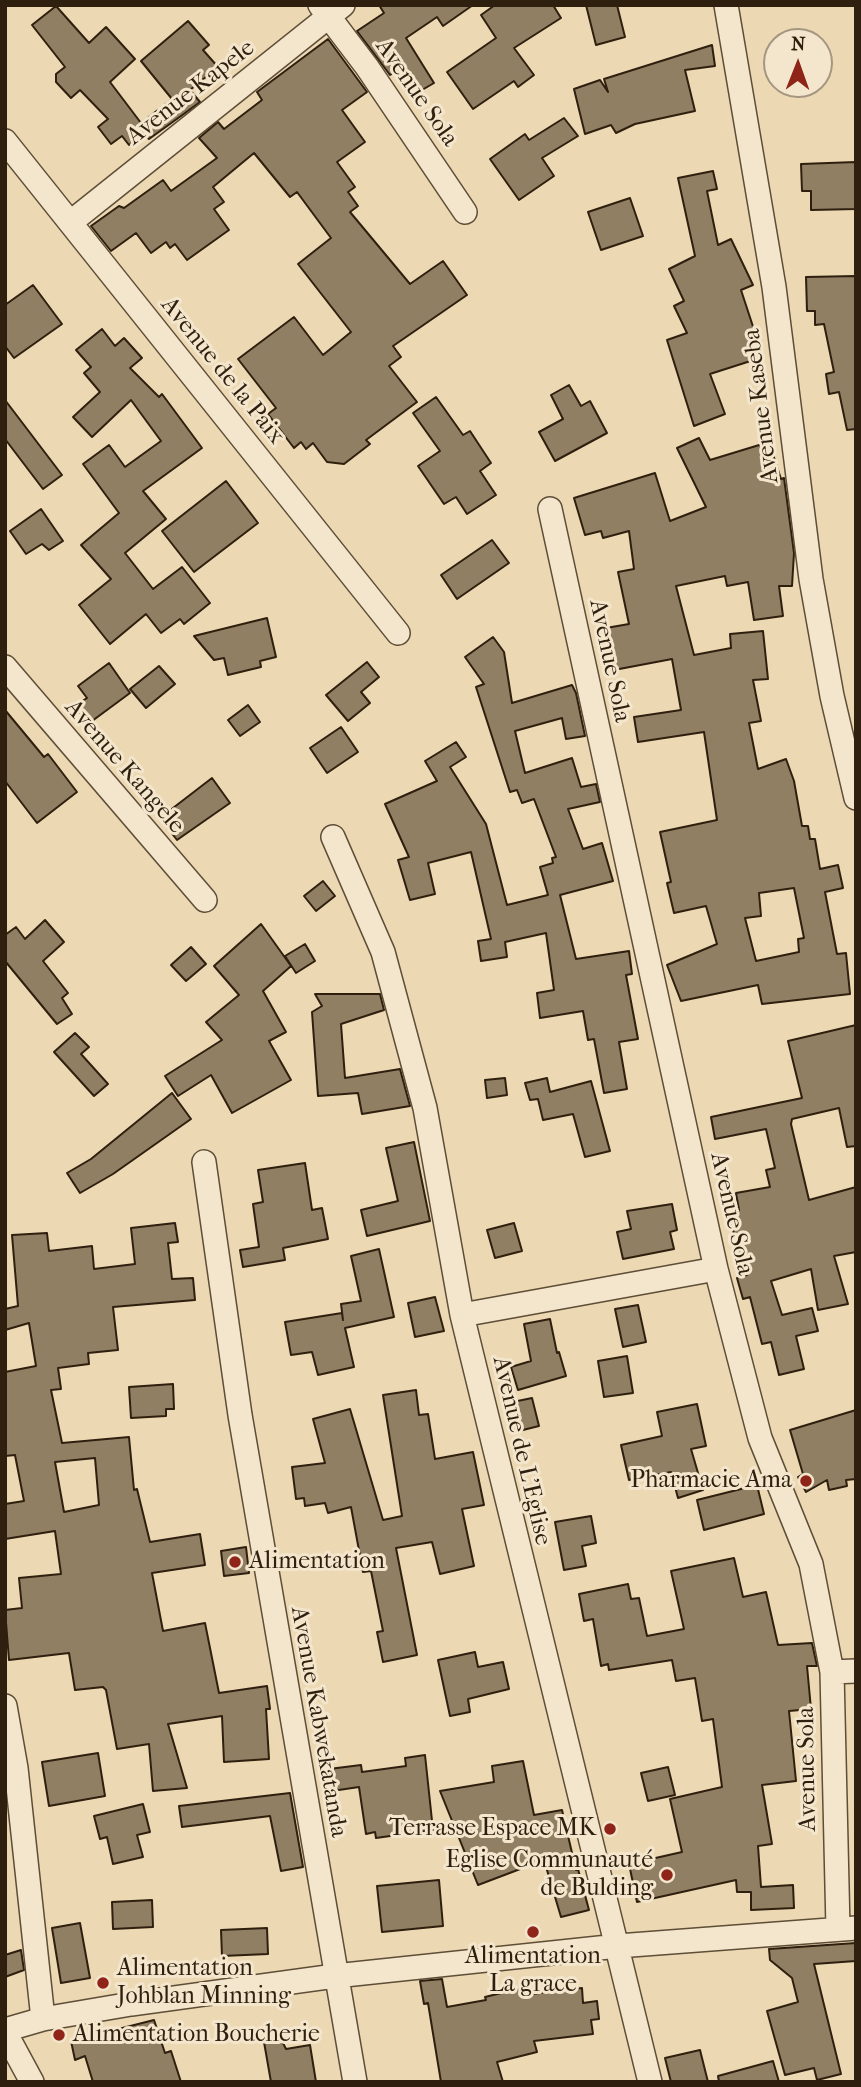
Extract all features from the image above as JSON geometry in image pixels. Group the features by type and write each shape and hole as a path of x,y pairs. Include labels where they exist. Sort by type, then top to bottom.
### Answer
{"street":[{"name":"Avenue Kaseba","path":"726,5 774,287 811,579 832,695 856,798"},
{"name":"Avenue Sola","path":"331,9 465,212"},
{"name":"Avenue Kapele","path":"71,222 331,9"},
{"name":"Avenue de la Paix","path":"5,141 398,633"},
{"name":"Avenue Sola","path":"550,509 716,1269 760,1438 811,1564 832,1672 847,1929"},
{"name":"Avenue Kangele","path":"5,667 205,900"},
{"name":"Avenue de L'Eglise","path":"333,837 375,933 392,981 425,1108 462,1315 650,2082"},
{"name":"Avenue Kabwekatanda","path":"204,1162 240,1415 355,2082"},
{"path":"462,1315 716,1269"},
{"path":"832,1672 856,1671"},
{"path":"5,1706 16,1768 43,2020"},
{"path":"32,2082 5,2031 43,2020 335,1976 618,1946 847,1929"}],"building":[{"path":"379,5 473,5 443,26 437,17 406,38 434,83 410,97 395,72 390,75 357,31 384,13"},
{"path":"495,5 553,5 561,18 514,48 534,75 518,87 514,81 473,109 447,72 496,38 481,15"},
{"path":"586,5 617,5 625,37 596,45"},
{"path":"56,6 89,43 106,27 135,59 110,82 141,123 172,99 141,61 188,21 209,45 203,50 218,67 190,90 200,102 181,116 149,139 144,134 129,145 122,136 111,144 98,127 108,119 80,90 71,98 56,82 56,74 65,67 32,25"},
{"path":"328,39 367,92 342,110 365,142 337,162 355,187 348,192 358,206 350,212 410,284 443,261 467,295 393,346 401,357 389,366 417,402 366,440 370,444 344,464 327,462 313,443 306,449 301,442 294,448 268,414 276,408 238,359 294,317 323,355 351,332 298,264 331,238 297,192 290,197 254,153 213,187 224,202 214,209 229,230 187,260 175,244 170,248 166,242 151,253 136,233 111,251 91,226 119,206 124,208 163,180 171,191 217,158 199,138 218,122 224,129 262,100 257,92"},
{"path":"712,45 715,66 685,70 695,111 635,124 616,133 611,125 585,134 574,89 600,80 608,92 604,79"},
{"path":"564,118 578,136 542,158 554,176 519,200 490,159 525,134 529,140"},
{"path":"856,162 856,209 811,210 811,191 802,191 801,164"},
{"path":"713,171 717,189 707,191 718,245 731,239 753,285 741,290 763,357 710,374 725,414 694,426 667,340 687,333 674,306 684,301 669,269 695,256 678,178"},
{"path":"630,198 643,236 601,250 588,212"},
{"path":"856,276 856,429 847,430 839,392 829,394 826,374 834,372 824,324 815,325 815,311 807,311 806,277"},
{"path":"33,285 62,324 14,358 5,346 5,305"},
{"path":"102,329 115,346 124,338 142,358 130,368 159,397 162,394 202,448 143,491 166,519 125,553 153,589 182,567 210,603 184,624 180,619 161,633 146,614 110,644 79,605 111,579 81,545 119,513 83,464 109,445 125,467 161,441 131,400 92,437 73,417 100,392 84,373 91,367 76,350"},
{"path":"569,385 581,406 590,401 607,433 555,461 539,432 563,419 551,395"},
{"path":"436,397 463,435 470,431 491,463 480,471 496,495 467,514 456,497 444,504 418,466 440,451 413,413"},
{"path":"5,400 62,475 43,489 5,439"},
{"path":"699,438 710,460 769,442 781,479 784,478 794,553 792,586 779,586 783,616 754,620 748,582 727,586 725,576 676,586 694,655 731,648 730,634 763,631 768,679 753,680 761,721 749,723 758,769 786,759 794,781 802,826 808,826 810,839 815,839 820,869 838,865 843,888 825,892 837,954 846,953 850,994 762,1004 758,985 681,1001 667,965 717,944 706,906 674,913 667,883 671,882 660,832 717,820 704,732 638,742 634,717 681,710 672,659 614,670 606,628 629,624 618,572 634,569 629,531 603,538 601,531 585,535 574,498 655,473 670,521 706,507 677,448","holes":["794,888 804,938 798,939 799,952 756,961 745,918 761,916 759,893"]},
{"path":"226,481 258,523 194,572 162,531"},
{"path":"41,509 63,541 49,550 42,544 26,554 10,531"},
{"path":"492,540 509,563 457,599 441,575"},
{"path":"267,618 276,657 260,661 261,667 228,675 224,658 214,660 194,636"},
{"path":"493,637 504,652 512,703 572,685 576,693 585,736 566,739 562,718 515,731 525,773 572,758 581,787 596,784 600,802 568,809 583,849 602,843 613,881 560,895 576,959 629,951 632,974 626,975 638,1039 619,1042 627,1089 604,1093 594,1039 588,1040 583,1011 540,1018 537,993 554,990 546,933 505,942 507,957 481,961 478,941 491,939 471,852 428,863 435,894 410,900 398,860 409,857 385,804 437,781 425,761 456,742 466,757 450,767 486,824 507,905 548,895 540,867 553,863 552,858 556,857 534,799 522,803 517,790 510,792 476,687 484,684 465,657"},
{"path":"367,662 379,677 361,692 370,703 348,721 326,695"},
{"path":"109,663 130,693 88,724 75,706 87,698 78,686"},
{"path":"159,666 175,684 146,708 130,689"},
{"path":"248,705 260,722 240,736 228,720"},
{"path":"5,710 44,757 48,754 77,792 37,823 5,781"},
{"path":"341,727 358,752 327,773 310,748"},
{"path":"212,778 230,803 177,840 160,818"},
{"path":"323,881 335,896 316,911 304,896"},
{"path":"45,920 64,942 43,961 68,993 62,998 72,1014 57,1024 5,961 5,935 16,927 25,939"},
{"path":"261,924 291,966 263,991 286,1032 269,1041 291,1080 232,1113 211,1075 178,1096 165,1076 222,1040 206,1022 239,995 214,966"},
{"path":"305,944 315,961 296,973 285,956"},
{"path":"191,947 206,964 186,981 171,965"},
{"path":"315,994 380,994 384,1010 341,1024 345,1078 400,1069 410,1106 362,1114 358,1093 318,1096 312,1012 322,1006"},
{"path":"856,1025 856,1146 847,1147 839,1108 792,1119 791,1124 809,1200 856,1187 856,1252 834,1256 848,1304 818,1310 811,1269 771,1281 782,1315 812,1308 818,1331 796,1336 804,1369 779,1375 771,1342 762,1344 750,1297 743,1299 737,1278 747,1275 728,1214 739,1210 736,1193 770,1187 766,1170 775,1168 766,1129 715,1139 711,1117 802,1098 788,1041"},
{"path":"75,1033 89,1047 81,1054 108,1084 94,1096 54,1052"},
{"path":"505,1078 507,1095 487,1098 485,1080"},
{"path":"547,1078 550,1092 591,1081 610,1151 585,1157 573,1114 543,1120 538,1099 530,1100 525,1083"},
{"path":"172,1093 191,1119 113,1174 80,1193 67,1173 91,1159"},
{"path":"414,1142 430,1221 367,1236 361,1210 398,1201 386,1148"},
{"path":"305,1163 312,1210 322,1208 328,1239 283,1248 285,1260 243,1267 240,1250 259,1247 253,1204 263,1202 258,1170"},
{"path":"672,1204 677,1230 670,1232 674,1249 623,1259 617,1232 631,1229 627,1211"},
{"path":"175,1223 178,1242 168,1243 172,1279 193,1278 195,1300 113,1307 118,1350 88,1353 89,1364 58,1368 61,1389 51,1390 62,1443 129,1437 134,1490 137,1489 150,1542 200,1534 205,1565 152,1573 163,1631 205,1623 219,1693 267,1686 270,1709 266,1709 269,1759 224,1762 222,1716 168,1724 187,1788 153,1791 149,1744 117,1749 106,1690 103,1687 75,1690 69,1653 9,1660 5,1610 22,1608 19,1578 61,1574 55,1531 5,1539 5,1504 24,1501 15,1455 5,1456 5,1372 36,1366 29,1323 5,1330 5,1309 18,1306 12,1235 47,1233 49,1251 92,1246 94,1269 135,1264 131,1228","holes":["95,1458 99,1505 64,1512 55,1462"]},
{"path":"514,1223 522,1251 495,1258 487,1230"},
{"path":"379,1249 394,1317 345,1328 354,1367 318,1375 312,1352 291,1355 285,1322 342,1313 343,1320 341,1304 361,1301 351,1256"},
{"path":"435,1297 444,1331 415,1337 408,1303"},
{"path":"638,1305 646,1342 623,1347 615,1309"},
{"path":"550,1319 557,1353 559,1352 566,1376 518,1390 511,1367 531,1361 524,1324"},
{"path":"627,1356 633,1393 604,1397 598,1361"},
{"path":"173,1384 174,1409 166,1409 166,1416 131,1418 129,1387"},
{"path":"416,1390 419,1415 428,1414 435,1459 473,1452 484,1505 462,1509 474,1566 440,1574 432,1542 396,1548 417,1655 383,1662 377,1632 383,1631 371,1571 363,1572 351,1507 328,1513 325,1503 305,1506 304,1498 296,1499 292,1467 325,1463 313,1419 350,1409 383,1520 402,1516 383,1395"},
{"path":"532,1398 539,1426 515,1432 508,1403"},
{"path":"697,1404 706,1446 691,1449 703,1490 678,1498 671,1472 629,1480 621,1445 662,1436 657,1412"},
{"path":"856,1410 856,1479 846,1480 847,1486 829,1490 827,1480 806,1492 798,1477 803,1474 790,1430"},
{"path":"757,1485 764,1514 704,1530 697,1500"},
{"path":"591,1516 596,1543 582,1546 586,1566 564,1570 555,1522"},
{"path":"246,1547 249,1573 224,1576 221,1551"},
{"path":"734,1558 743,1597 766,1592 778,1645 812,1643 817,1666 807,1666 811,1709 789,1711 796,1781 762,1785 772,1844 758,1846 761,1887 793,1885 794,1908 751,1910 751,1892 737,1892 736,1880 637,1902 629,1864 682,1852 670,1799 722,1787 713,1719 702,1721 695,1678 676,1681 672,1660 609,1670 608,1664 601,1666 593,1619 584,1621 579,1594 628,1584 631,1599 639,1598 647,1636 684,1629 671,1571"},
{"path":"475,1652 478,1667 503,1662 509,1689 468,1699 470,1712 450,1716 438,1660"},
{"path":"98,1753 105,1796 49,1806 42,1762"},
{"path":"425,1755 433,1830 376,1838 375,1832 366,1834 359,1787 332,1791 329,1769 361,1765 362,1772 406,1766 405,1758"},
{"path":"523,1761 534,1815 562,1810 576,1870 578,1869 589,1910 561,1917 544,1860 478,1885 440,1791 494,1782 492,1766"},
{"path":"668,1767 675,1795 648,1801 641,1773"},
{"path":"290,1793 303,1867 281,1871 270,1816 182,1827 179,1806"},
{"path":"143,1804 150,1832 137,1835 143,1857 113,1864 107,1837 100,1839 94,1816"},
{"path":"439,1880 443,1926 382,1932 377,1886"},
{"path":"152,1900 153,1927 113,1929 112,1902"},
{"path":"80,1923 90,1978 61,1983 52,1928"},
{"path":"267,1928 268,1954 222,1956 221,1930"},
{"path":"856,1943 856,1961 814,1964 841,2074 817,2080 814,2068 785,2075 767,2011 798,2002 792,1978 770,1960 769,1949"},
{"path":"21,1950 24,1970 5,1977 5,1955"},
{"path":"442,1979 447,2007 486,2000 485,1997 522,1988 523,1995 582,1988 583,2003 597,2001 599,2019 591,2020 593,2034 534,2041 537,2052 497,2062 503,2082 441,2082 428,2003 424,2004 420,1981"},
{"path":"154,2020 165,2053 171,2051 181,2082 93,2082 85,2056 75,2060 71,2041"},
{"path":"281,2039 286,2049 310,2045 316,2082 271,2082 264,2042"},
{"path":"700,2050 708,2082 671,2082 665,2058"},
{"path":"773,2061 779,2082 719,2082 718,2076"}],"place":[{"name":"Pharmacie Ama","path":"806,1481"},
{"name":"Alimentation","path":"235,1562"},
{"name":"Terrasse Espace MK","path":"610,1829"},
{"name":"Eglise Communauté de Bulding","path":"667,1875"},
{"name":"Alimentation La grace","path":"533,1932"},
{"name":"Alimentation Johblan Minning","path":"103,1983"},
{"name":"Alimentation Boucherie","path":"59,2035"}]}
